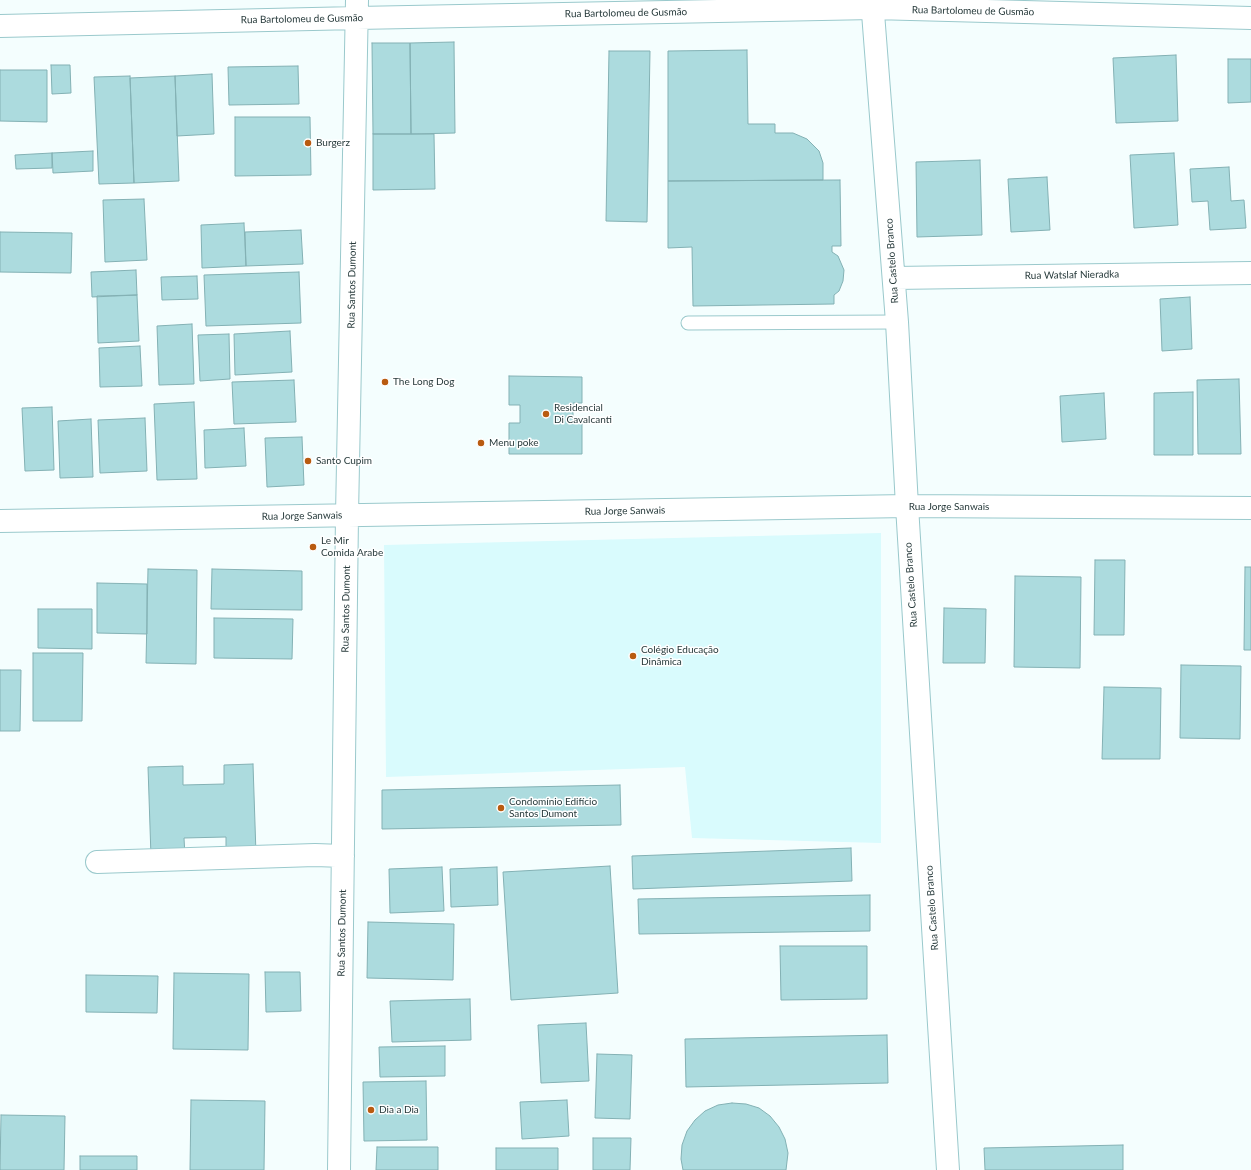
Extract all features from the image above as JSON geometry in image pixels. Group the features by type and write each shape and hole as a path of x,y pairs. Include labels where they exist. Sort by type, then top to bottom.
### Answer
{"street":[{"name":"Rua Bartolomeu de Gusmão","path":"0,26 357,9 872,4 1251,18"},
{"name":"Rua Castelo Branco","path":"872,4 897,322 948,1170"},
{"name":"Rua Santos Dumont","path":"339,1170 347,515 357,9"},
{"name":"Rua Watslaf Nieradka","path":"894,278 1251,273"},
{"name":"Rua Jorge Sanwais","path":"0,521 907,506 1251,508"},
{"path":"97,862 315,855 343,856"}],"lane":[{"path":"688,323 897,322"}],"shaded area":[{"name":"Colégio Educação Dinâmica","path":"881,533 881,843 692,838 685,767 386,777 384,545"}],"building":[{"path":"454,42 455,133 411,134 410,43"},
{"path":"372,43 410,43 411,134 373,134"},
{"path":"747,50 748,124 775,124 775,133 793,133 807,139 819,151 823,163 823,180 668,181 668,51"},
{"path":"609,51 650,51 647,222 606,221"},
{"path":"1176,55 1178,121 1116,123 1113,58"},
{"path":"1228,59 1251,59 1251,102 1228,103"},
{"path":"51,65 70,65 71,93 52,94"},
{"path":"298,66 299,104 229,105 228,67"},
{"path":"0,70 47,70 47,122 0,121"},
{"path":"212,74 214,134 177,136 175,76"},
{"path":"130,76 134,183 99,184 94,77"},
{"path":"175,76 179,181 134,183 130,78"},
{"path":"235,117 310,117 311,175 235,176"},
{"path":"373,134 434,134 435,189 373,190"},
{"path":"93,151 93,171 53,173 52,153"},
{"path":"52,153 52,168 16,169 15,155"},
{"path":"1174,153 1178,225 1134,228 1130,155"},
{"path":"980,160 982,235 917,237 916,162"},
{"path":"1229,167 1231,201 1244,200 1246,228 1210,230 1208,201 1192,202 1190,169"},
{"path":"1047,177 1050,230 1011,232 1008,179"},
{"path":"840,180 841,246 832,246 832,252 838,256 844,270 843,281 839,291 834,295 834,304 693,306 692,247 668,248 668,181"},
{"path":"144,199 147,260 105,262 103,200"},
{"path":"244,223 246,266 202,268 201,225"},
{"path":"301,230 303,264 246,266 245,232"},
{"path":"0,232 72,233 71,273 0,272"},
{"path":"136,270 137,295 92,297 91,272"},
{"path":"299,272 301,323 206,326 204,275"},
{"path":"197,276 198,299 162,300 161,277"},
{"path":"137,295 139,341 98,343 97,296"},
{"path":"1190,297 1192,349 1162,351 1160,299"},
{"path":"192,324 194,384 159,385 157,326"},
{"path":"290,331 292,372 235,375 234,334"},
{"path":"229,334 230,379 200,381 198,335"},
{"path":"140,346 142,386 100,387 99,348"},
{"name":"Residencial Di Cavalcanti","path":"509,376 582,377 582,403 573,403 573,423 582,423 582,454 509,454 509,423 520,423 520,405 509,405"},
{"path":"1239,379 1241,454 1198,454 1197,380"},
{"path":"294,380 296,422 234,424 232,382"},
{"path":"1193,392 1193,455 1154,455 1154,393"},
{"path":"1104,393 1106,439 1062,442 1060,396"},
{"path":"194,402 197,479 157,480 154,404"},
{"path":"52,407 54,470 25,471 22,408"},
{"path":"145,418 147,471 100,473 98,420"},
{"path":"91,419 93,477 60,478 58,421"},
{"path":"244,428 246,466 205,468 204,430"},
{"path":"302,437 304,485 267,487 265,438"},
{"path":"1095,560 1125,560 1124,635 1094,635"},
{"path":"1245,567 1251,567 1251,650 1244,650"},
{"path":"148,569 197,570 196,664 146,663"},
{"path":"212,569 302,571 302,610 211,609"},
{"path":"1015,576 1081,577 1080,668 1014,667"},
{"path":"97,583 147,584 147,634 97,633"},
{"path":"944,608 986,609 985,663 943,663"},
{"path":"38,609 92,609 92,649 38,648"},
{"path":"214,618 293,619 292,659 214,658"},
{"path":"33,653 83,653 82,721 33,721"},
{"path":"1181,665 1241,666 1240,739 1180,738"},
{"path":"0,670 21,670 20,731 0,731"},
{"path":"1104,687 1161,688 1160,759 1102,759"},
{"path":"253,764 256,854 226,854 226,837 184,838 185,856 151,857 148,767 183,766 183,785 224,784 224,765"},
{"name":"Condomínio Edifício Santos Dumont","path":"620,785 621,825 382,829 382,790"},
{"path":"851,848 852,881 633,889 632,856"},
{"path":"610,866 618,993 511,1000 503,872"},
{"path":"442,867 444,911 390,913 389,869"},
{"path":"497,867 498,905 451,907 450,869"},
{"path":"870,895 870,931 639,934 638,899"},
{"path":"368,922 454,924 453,980 367,978"},
{"path":"780,946 867,946 867,999 781,1000"},
{"path":"265,972 300,972 301,1011 266,1012"},
{"path":"174,973 249,974 248,1050 173,1049"},
{"path":"86,975 158,976 157,1013 86,1012"},
{"path":"470,999 471,1040 392,1042 390,1001"},
{"path":"586,1023 589,1081 541,1083 538,1025"},
{"path":"887,1035 888,1083 686,1087 685,1039"},
{"path":"445,1046 445,1076 380,1077 379,1047"},
{"path":"597,1054 632,1055 630,1119 595,1118"},
{"path":"426,1081 427,1140 364,1141 363,1082"},
{"path":"191,1100 265,1101 264,1170 190,1170"},
{"path":"567,1100 569,1136 522,1139 520,1102"},
{"path":"732,1103 746,1104 759,1108 770,1116 779,1127 785,1139 788,1153 786,1170 683,1170 681,1159 682,1145 687,1131 695,1120 705,1111 718,1105"},
{"path":"1,1115 65,1116 64,1170 0,1170"},
{"path":"593,1138 631,1138 630,1170 593,1170"},
{"path":"1123,1145 1123,1170 985,1170 984,1148"},
{"path":"377,1147 438,1147 438,1170 376,1170"},
{"path":"496,1148 558,1148 558,1170 496,1170"},
{"path":"80,1156 137,1156 137,1170 80,1170"}],"place":[{"name":"Burgerz","path":"308,143"},
{"name":"The Long Dog","path":"385,382"},
{"name":"Residencial Di Cavalcanti","path":"546,414"},
{"name":"Menu poke","path":"481,443"},
{"name":"Santo Cupim","path":"308,461"},
{"name":"Le Mir Comida Arabe","path":"313,547"},
{"name":"Colégio Educação Dinâmica","path":"633,656"},
{"name":"Condomínio Edifício Santos Dumont","path":"501,808"},
{"name":"Dia a Dia","path":"371,1110"}]}
